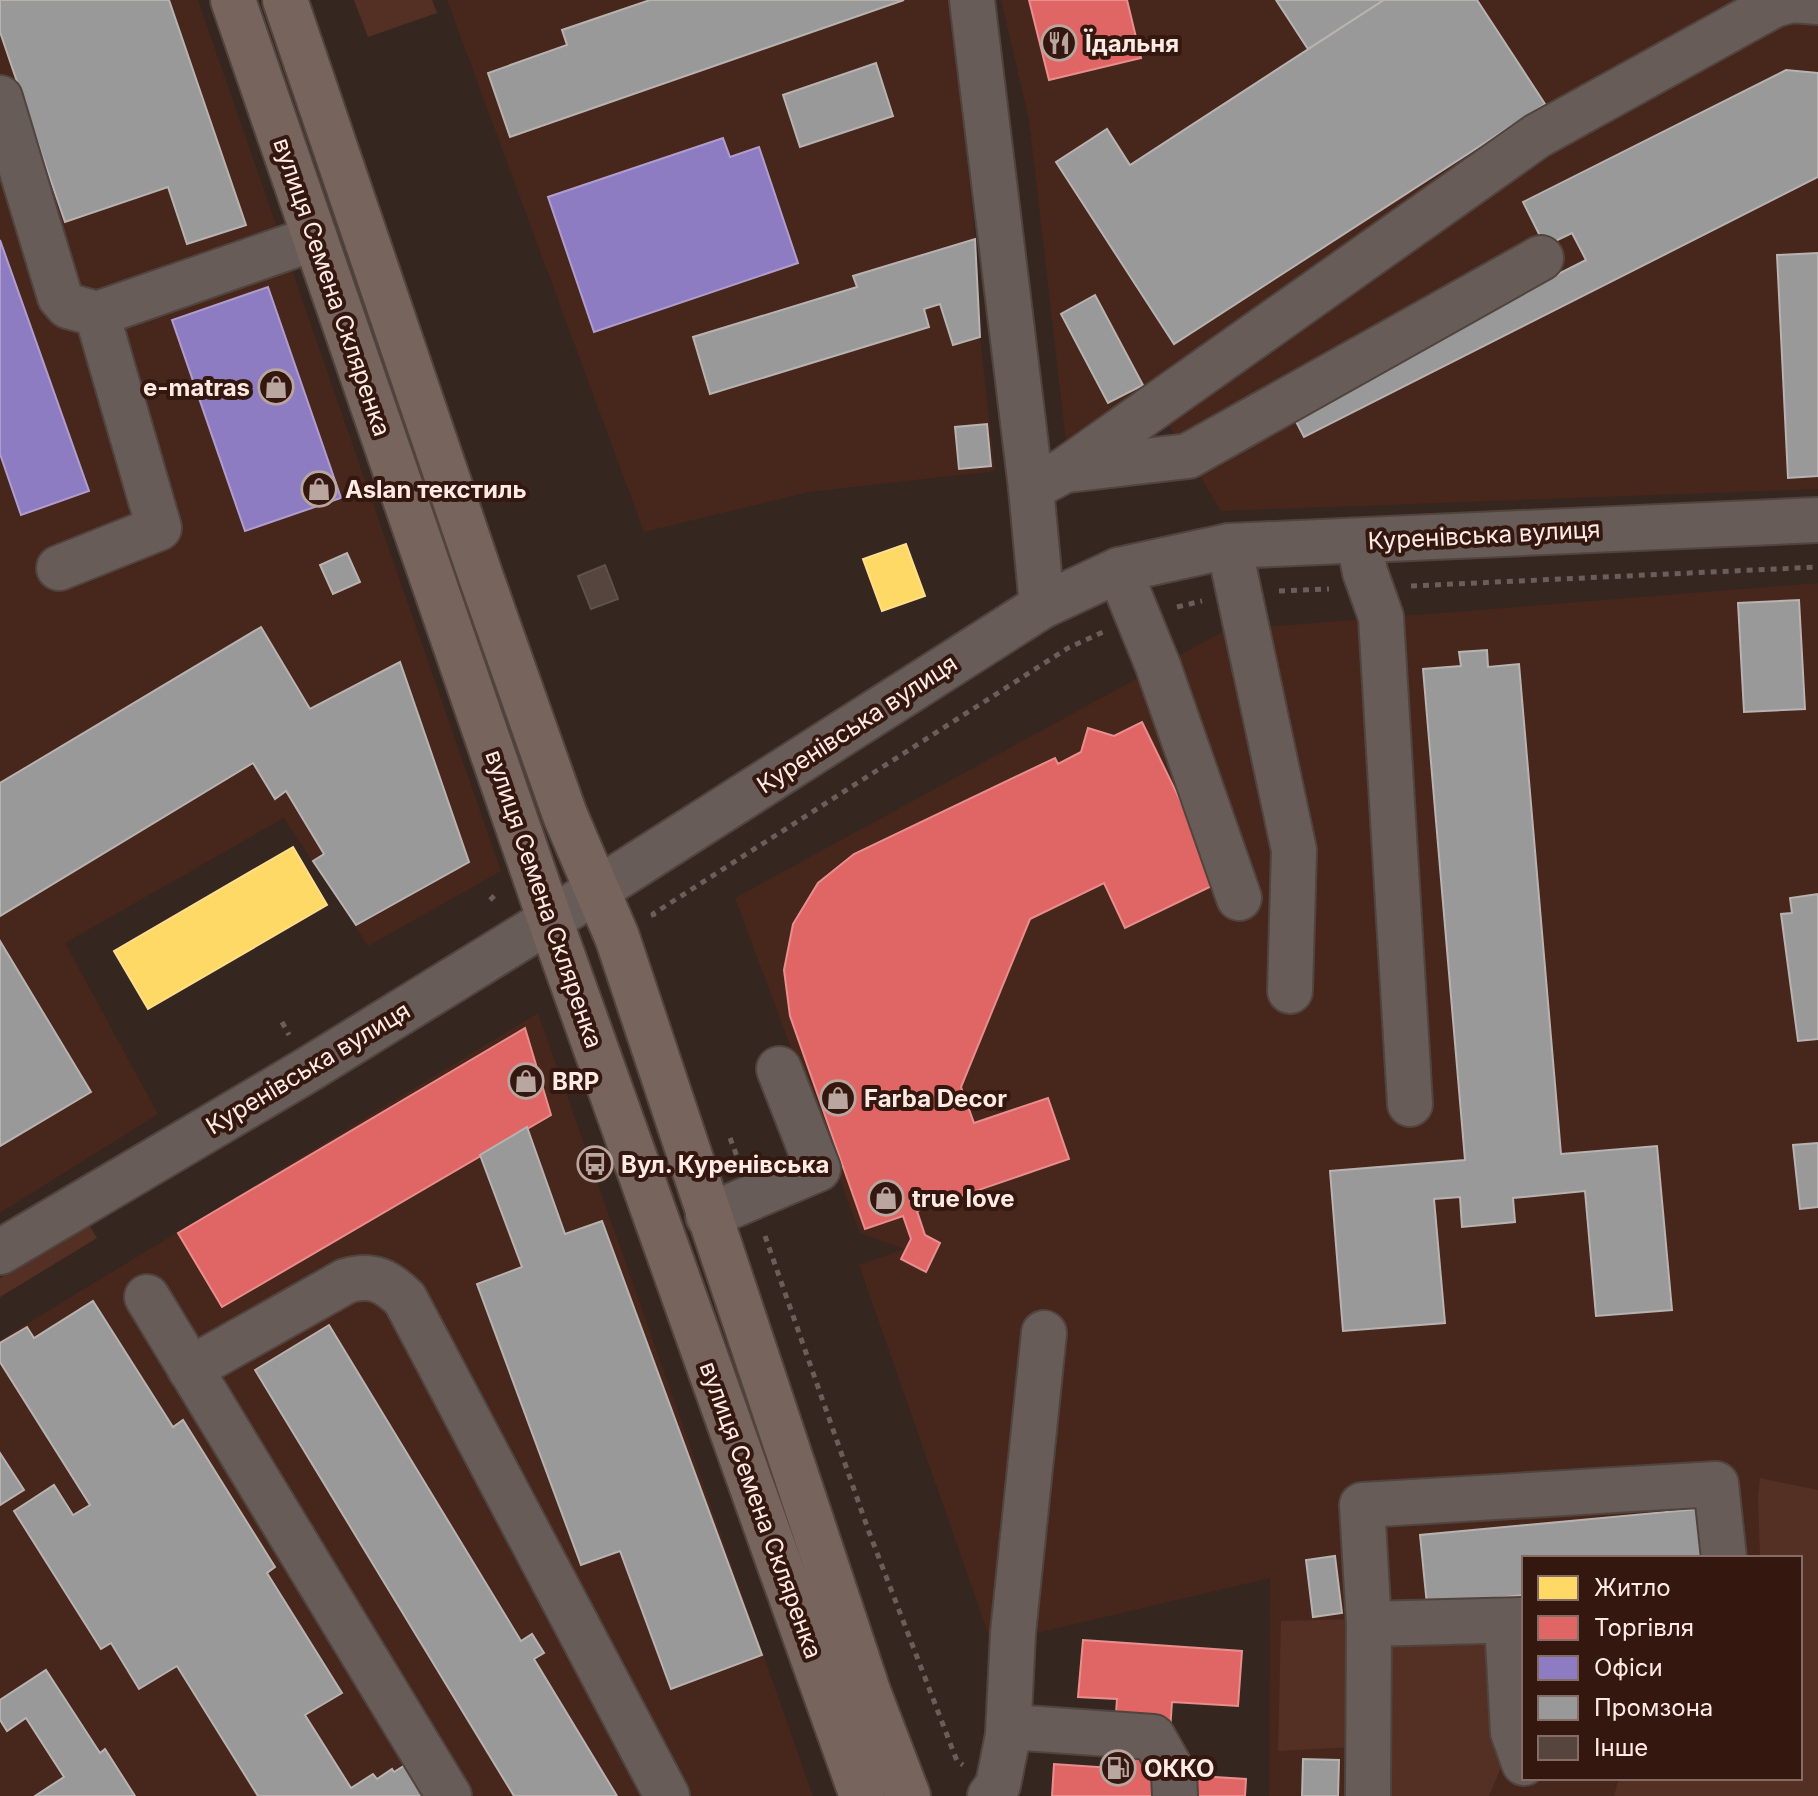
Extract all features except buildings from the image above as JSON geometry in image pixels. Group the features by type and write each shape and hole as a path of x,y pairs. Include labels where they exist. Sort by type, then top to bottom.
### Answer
{"main road":[{"name":"вулиця Семена Скляренка","path":"233,0 550,920 862,1796"},
{"name":"вулиця Семена Скляренка","path":"285,0 565,815 617,937 869,1694 908,1796"}],"street":[{"path":"972,0 1048,479 1042,606"},
{"path":"1048,479 1537,136 1774,5 1792,0 1818,2"},
{"path":"0,98 60,297 68,306 97,314 315,238"},
{"path":"1048,479 1188,456 1541,258"},
{"path":"59,568 159,528 97,314"},
{"name":"Куренівська вулиця","path":"0,1252 309,1069 597,891 1042,606 1119,570 1229,546 1818,520"},
{"path":"1359,541 1365,572 1381,617 1410,1104"},
{"path":"1229,546 1294,850 1290,991"},
{"path":"1119,570 1158,666 1239,898"},
{"path":"708,1216 818,1169 779,1069"},
{"path":"190,1369 346,1281 359,1277 376,1278 391,1285 405,1299 667,1796"},
{"path":"147,1297 449,1796"},
{"path":"994,1790 1008,1735 1013,1633 1044,1333"},
{"path":"1368,1796 1369,1624 1362,1505 1716,1484 1724,1556"},
{"path":"1369,1624 1516,1621 1513,1732 1522,1758"},
{"path":"1008,1735 1025,1728 1153,1737 1174,1774 1175,1796"},
{"path":"1508,1796 1522,1768"}],"path":[{"path":"653,914 656,924"},
{"path":"726,1126 869,1532 957,1761 994,1790"}],"shaded area":[{"path":"0,0 198,0 501,871 368,946 284,818 65,943 158,1114 0,1213"},
{"path":"354,0 432,0 437,13 368,37"},
{"path":"447,0 952,0 975,239 980,337 995,471 809,492 644,532"},
{"path":"1001,0 1818,0 1818,489 1221,511 1167,422 1067,451 1029,120"},
{"path":"1818,583 1818,1796 1269,1796 1270,1578 1041,1632 988,1633 859,1265 904,1249 860,1233 735,898 1226,630"},
{"path":"538,1013 813,1796 0,1796 0,1340"},
{"path":"89,1225 97,1238 0,1297 0,1278"},
{"path":"1760,1478 1818,1490 1818,1796 1614,1796 1618,1780 1802,1780 1802,1556 1760,1556"},
{"path":"1355,1619 1355,1747 1278,1751 1281,1621"},
{"path":"1478,1636 1500,1656 1502,1765 1489,1796 1378,1796 1379,1670 1394,1646"}],"place":[{"name":"Їдальня","path":"1059,43"},
{"name":"e-matras","path":"276,387"},
{"name":"Aslan текстиль","path":"319,489"},
{"name":"BRP","path":"526,1081"},
{"name":"Farba Decor","path":"838,1098"},
{"name":"Вул. Куренівська","path":"595,1164"},
{"name":"true love","path":"886,1198"},
{"name":"ОККО","path":"1118,1768"}]}
